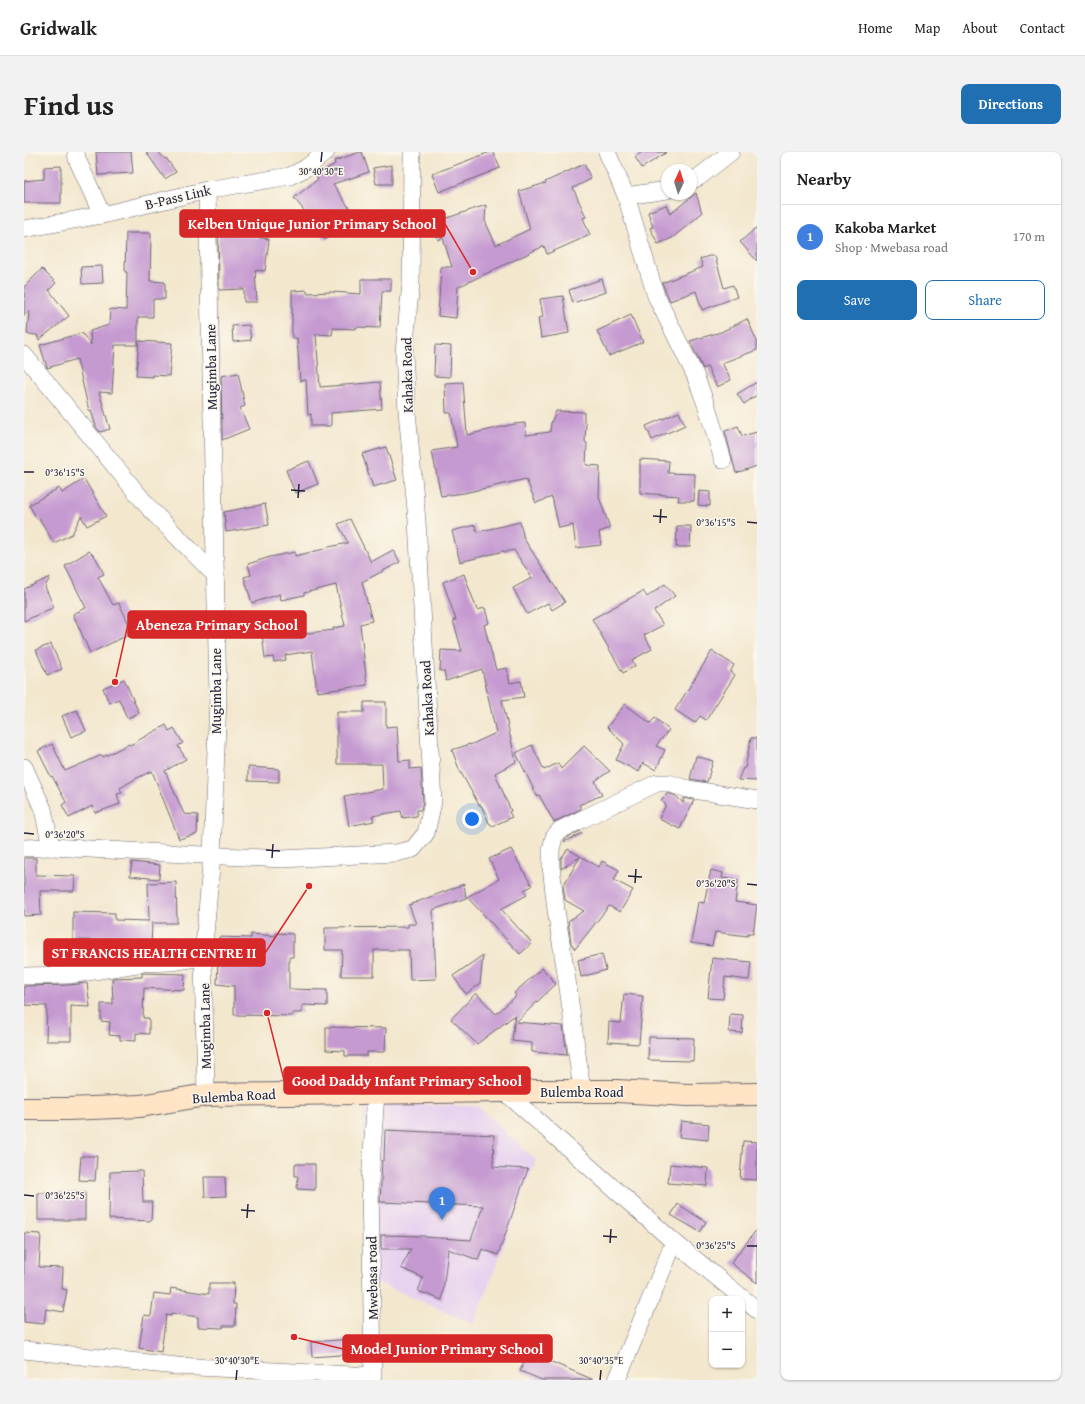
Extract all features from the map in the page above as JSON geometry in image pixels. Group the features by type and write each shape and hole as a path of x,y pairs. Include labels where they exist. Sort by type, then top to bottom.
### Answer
{"main road":[{"name":"Bulemba Road","path":"24,1109 140,1106 206,1095 504,1091 617,1091 688,1095 757,1094"}],"street":[{"path":"76,152 77,159 102,215"},
{"name":"B-Pass Link","path":"24,229 102,215 207,190 290,176 306,168 326,152"},
{"name":"Kahaka Road","path":"24,848 51,847 282,859 396,853 413,849 426,833 433,802 417,520 407,412 404,352 411,283 412,152"},
{"path":"607,152 626,196 656,296 695,375 707,407 723,460"},
{"path":"697,178 731,152"},
{"name":"Mugimba Lane","path":"206,1095 203,957 212,855 218,697 207,190"},
{"path":"626,196 661,191"},
{"path":"24,355 150,509 215,576"},
{"path":"24,767 43,809 51,847"},
{"path":"582,1091 552,873 551,850 554,838 560,830 656,783 668,783 688,789 757,800"},
{"path":"24,976 69,975 203,957"},
{"path":"504,1091 674,1242 757,1310"},
{"name":"Mwebasa road","path":"24,1350 177,1366 373,1376 370,1182 376,1093"},
{"path":"617,1380 674,1242"}],"shaded area":[{"path":"364,1103 477,1106 536,1160 474,1324 365,1277"}],"building":[{"path":"96,152 131,152 133,173 98,175"},
{"path":"146,152 158,152 165,159 166,158 176,172 165,179"},
{"path":"362,152 369,172 333,184 358,221 348,227 347,225 325,240 294,198 318,179 316,175 335,164 334,161"},
{"path":"493,152 500,168 439,192 432,174"},
{"path":"642,152 667,152 642,168 635,157"},
{"path":"584,164 591,179 573,188 586,217 583,218 590,235 547,254 544,246 458,287 456,318 438,316 441,267 452,267 443,238 438,240 435,228 443,226 441,220 486,205 485,221 496,245 530,229 519,191 546,183 545,182"},
{"path":"392,165 392,184 376,184 373,168"},
{"path":"61,166 61,203 24,203 24,181 44,179 44,167"},
{"path":"697,196 702,213 672,238 658,244 650,228 653,227 648,212 666,205 670,214 687,200 697,200"},
{"path":"218,220 239,223 238,235 269,239 265,271 255,270 257,302 244,302 244,289 219,290"},
{"path":"757,227 757,261 740,242"},
{"path":"126,233 151,233 150,281 165,282 165,299 153,299 153,317 138,317 138,345 115,345 112,393 99,392 110,429 100,432 96,427 91,410 89,411 77,359 47,368 40,345 82,333 91,345 90,331 109,325 110,309 126,310"},
{"path":"715,256 724,288 733,285 737,297 702,310 696,291 670,301 662,283 703,267 700,259"},
{"path":"102,266 103,283 82,284 81,267"},
{"path":"42,269 56,283 49,290 69,316 39,340 37,335 27,334 29,310 24,316 24,287"},
{"path":"361,279 391,279 391,291 382,291 380,328 333,328 332,335 316,334 320,387 380,382 382,409 331,413 331,426 311,426 311,414 308,415 306,380 300,381 297,338 292,338 292,291 307,290 307,293 332,292 361,294"},
{"path":"602,279 606,292 573,303 569,290"},
{"path":"563,296 569,333 541,338 538,318 543,317 540,299"},
{"path":"631,315 643,342 609,356 597,331"},
{"path":"747,319 757,341 757,350 722,363 731,380 717,387 707,367 703,369 690,341 721,332"},
{"path":"249,325 251,340 233,342 232,326"},
{"path":"139,341 172,343 169,376 136,376"},
{"path":"435,345 451,346 450,377 434,376"},
{"path":"238,373 245,406 240,408 249,429 222,440 221,376"},
{"path":"463,382 467,435 514,424 525,423 526,435 550,432 551,423 556,411 584,412 584,422 586,423 585,442 587,443 586,465 600,466 599,497 610,528 599,532 601,545 576,548 573,525 559,528 552,497 536,503 526,479 464,493 441,496 432,451 457,447 451,413 446,413 445,383"},
{"path":"757,382 757,395 744,404 737,394"},
{"path":"679,412 685,425 652,440 646,426"},
{"path":"738,426 742,436 757,432 757,466 736,473 725,431"},
{"path":"386,447 397,480 373,487 362,454"},
{"path":"640,459 669,461 668,473 695,474 694,501 678,501 679,496 640,493"},
{"path":"309,461 318,484 295,493 286,470"},
{"path":"84,479 106,516 87,526 81,516 72,534 54,543 39,518 37,519 29,505 59,488 62,493"},
{"path":"699,491 710,492 710,506 698,505"},
{"path":"265,504 269,525 226,532 224,512"},
{"path":"350,519 371,562 393,550 400,562 362,582 372,621 360,624 367,685 317,692 312,651 285,655 286,660 274,662 273,657 265,658 262,634 289,630 290,635 334,630 333,628 345,626 336,585 304,593 304,595 281,600 280,594 252,603 244,577 251,575 248,564 270,557 295,552 295,556 348,543 338,524"},
{"path":"520,522 524,539 565,602 552,610 548,603 527,614 513,588 532,578 514,550 460,562 452,531 475,525 477,532"},
{"path":"677,526 691,526 690,547 676,547"},
{"path":"89,551 96,558 104,574 98,577 113,605 119,603 133,633 90,653 73,614 86,608 65,566"},
{"path":"464,574 477,610 485,608 489,623 484,625 496,670 507,668 510,683 521,681 524,697 502,700 516,762 495,773 511,811 509,812 512,817 493,826 489,823 481,805 479,805 459,769 452,750 470,745 496,733 482,669 446,681 444,671 440,671 441,650 462,651 453,620 456,620 443,582"},
{"path":"50,577 45,587 54,607 24,621 24,589"},
{"path":"665,584 675,596 654,611 663,625 644,635 652,649 632,660 635,666 623,673 592,619 643,591 647,597"},
{"path":"51,644 62,669 47,675 36,650"},
{"path":"712,651 734,665 730,672 735,675 706,720 700,716 695,723 675,710"},
{"path":"124,679 139,713 127,718 119,699 109,703 103,688"},
{"path":"364,702 386,702 386,727 397,726 399,761 410,760 410,769 421,768 423,801 421,810 417,810 417,816 403,818 401,811 372,816 374,821 349,826 344,796 383,789 382,764 337,764 337,712 364,712"},
{"path":"625,704 650,723 655,718 669,730 656,746 665,750 656,770 643,763 639,772 616,760 624,744 607,727"},
{"path":"77,710 86,731 71,737 62,716"},
{"path":"166,725 169,731 174,728 183,743 178,746 186,759 165,771 184,814 198,815 197,834 179,839 152,771 120,788 122,793 117,794 120,804 95,813 92,806 69,818 62,805 66,802 38,751 52,744 65,771 102,755 103,757 129,744 130,745"},
{"path":"751,738 757,738 757,781 738,780 743,768 745,768"},
{"path":"532,745 544,770 558,763 561,769 584,746 610,771 595,781 602,795 579,805 581,809 554,822 539,795 537,796 516,753"},
{"path":"696,756 713,761 707,782 690,779"},
{"path":"248,767 279,769 279,782 248,781"},
{"path":"668,793 676,796 683,803 684,798 694,800 680,829 659,819 666,805 661,800"},
{"path":"580,831 582,833 564,842 566,838"},
{"path":"511,849 532,886 524,890 527,895 501,909 532,943 520,954 467,897 499,879 489,859"},
{"path":"568,849 599,867 602,861 619,870 614,880 633,890 620,912 609,906 575,949 571,943 568,921 584,911 565,900 563,886 580,857 561,869 561,858"},
{"path":"24,858 36,858 36,875 75,876 74,891 40,891 41,915 24,916"},
{"path":"132,862 160,865 159,879 130,876"},
{"path":"711,870 723,873 722,878 738,880 735,902 757,905 753,933 748,933 748,936 715,932 712,946 691,943 698,902 704,903"},
{"path":"176,882 177,923 152,923 151,948 139,947 140,944 123,943 123,941 73,940 73,912 115,913 115,920 149,921 148,883"},
{"path":"464,884 466,898 433,910 436,979 410,980 409,950 374,950 374,976 341,976 342,950 325,950 325,928 408,927 408,924 416,924 409,905"},
{"path":"276,933 293,934 293,957 289,957 289,989 327,990 327,1006 302,1005 302,1013 293,1013 292,1016 234,1015 234,986 217,984 219,937 251,938 251,934 276,936"},
{"path":"602,954 606,970 581,977 578,960"},
{"path":"483,955 480,984 466,994 453,976"},
{"path":"712,958 751,962 749,980 725,977 723,999 708,998"},
{"path":"542,968 556,984 516,1022 563,1026 567,1055 532,1052 532,1043 512,1041 515,1015 477,1044 451,1019 476,993 496,1014 516,996 514,993"},
{"path":"142,973 185,974 184,990 144,988 143,1018 149,1018 149,1034 136,1033 136,1041 120,1040 120,1036 109,1035 110,1022 101,1021 101,1004 113,1004 112,978 142,977"},
{"path":"87,983 90,1007 71,1006 71,1041 46,1041 47,1006 24,1005 24,986"},
{"path":"624,994 643,996 639,1044 608,1042 609,1022 621,1023"},
{"path":"730,1014 743,1015 742,1033 729,1032"},
{"path":"326,1027 386,1028 385,1052 367,1052 367,1056 345,1056 345,1051 326,1050"},
{"path":"649,1037 694,1038 693,1061 648,1060"},
{"path":"681,1121 709,1124 708,1140 679,1137"},
{"path":"385,1130 494,1135 493,1167 528,1169 498,1255 482,1249 478,1260 448,1249 442,1300 418,1291 423,1278 401,1268 411,1249 381,1249 381,1235 425,1236 471,1240 483,1206 380,1202"},
{"path":"743,1141 757,1142 757,1180 740,1179"},
{"path":"81,1156 97,1156 95,1181 79,1180"},
{"path":"295,1164 315,1164 315,1190 297,1189 298,1176 295,1176"},
{"path":"670,1164 708,1168 707,1186 668,1183"},
{"path":"142,1171 143,1202 152,1202 151,1221 109,1219 110,1172"},
{"path":"204,1177 225,1177 226,1196 205,1197"},
{"path":"38,1193 85,1193 85,1220 38,1220"},
{"path":"678,1204 706,1222 700,1232 671,1215"},
{"path":"757,1229 757,1283 731,1263"},
{"path":"24,1233 41,1234 39,1267 63,1268 62,1289 67,1290 63,1312 46,1309 44,1324 24,1322"},
{"path":"209,1283 234,1283 233,1304 236,1304 235,1326 223,1326 223,1328 198,1327 198,1317 171,1313 171,1316 166,1315 161,1352 139,1348 144,1315 151,1316 154,1293 170,1295 171,1288 209,1294"},
{"path":"352,1339 353,1354 312,1357 311,1342"},
{"path":"528,1352 594,1380 542,1380 520,1371"}],"place":[{"name":"Kelben Unique Junior Primary School","path":"473,272"},
{"name":"Abeneza Primary School","path":"115,682"},
{"name":"ST FRANCIS HEALTH CENTRE II","path":"309,886"},
{"name":"Good Daddy Infant Primary School","path":"267,1013"},
{"name":"Kakoba Market","path":"442,1220"},
{"name":"Model Junior Primary School","path":"294,1337"}]}
